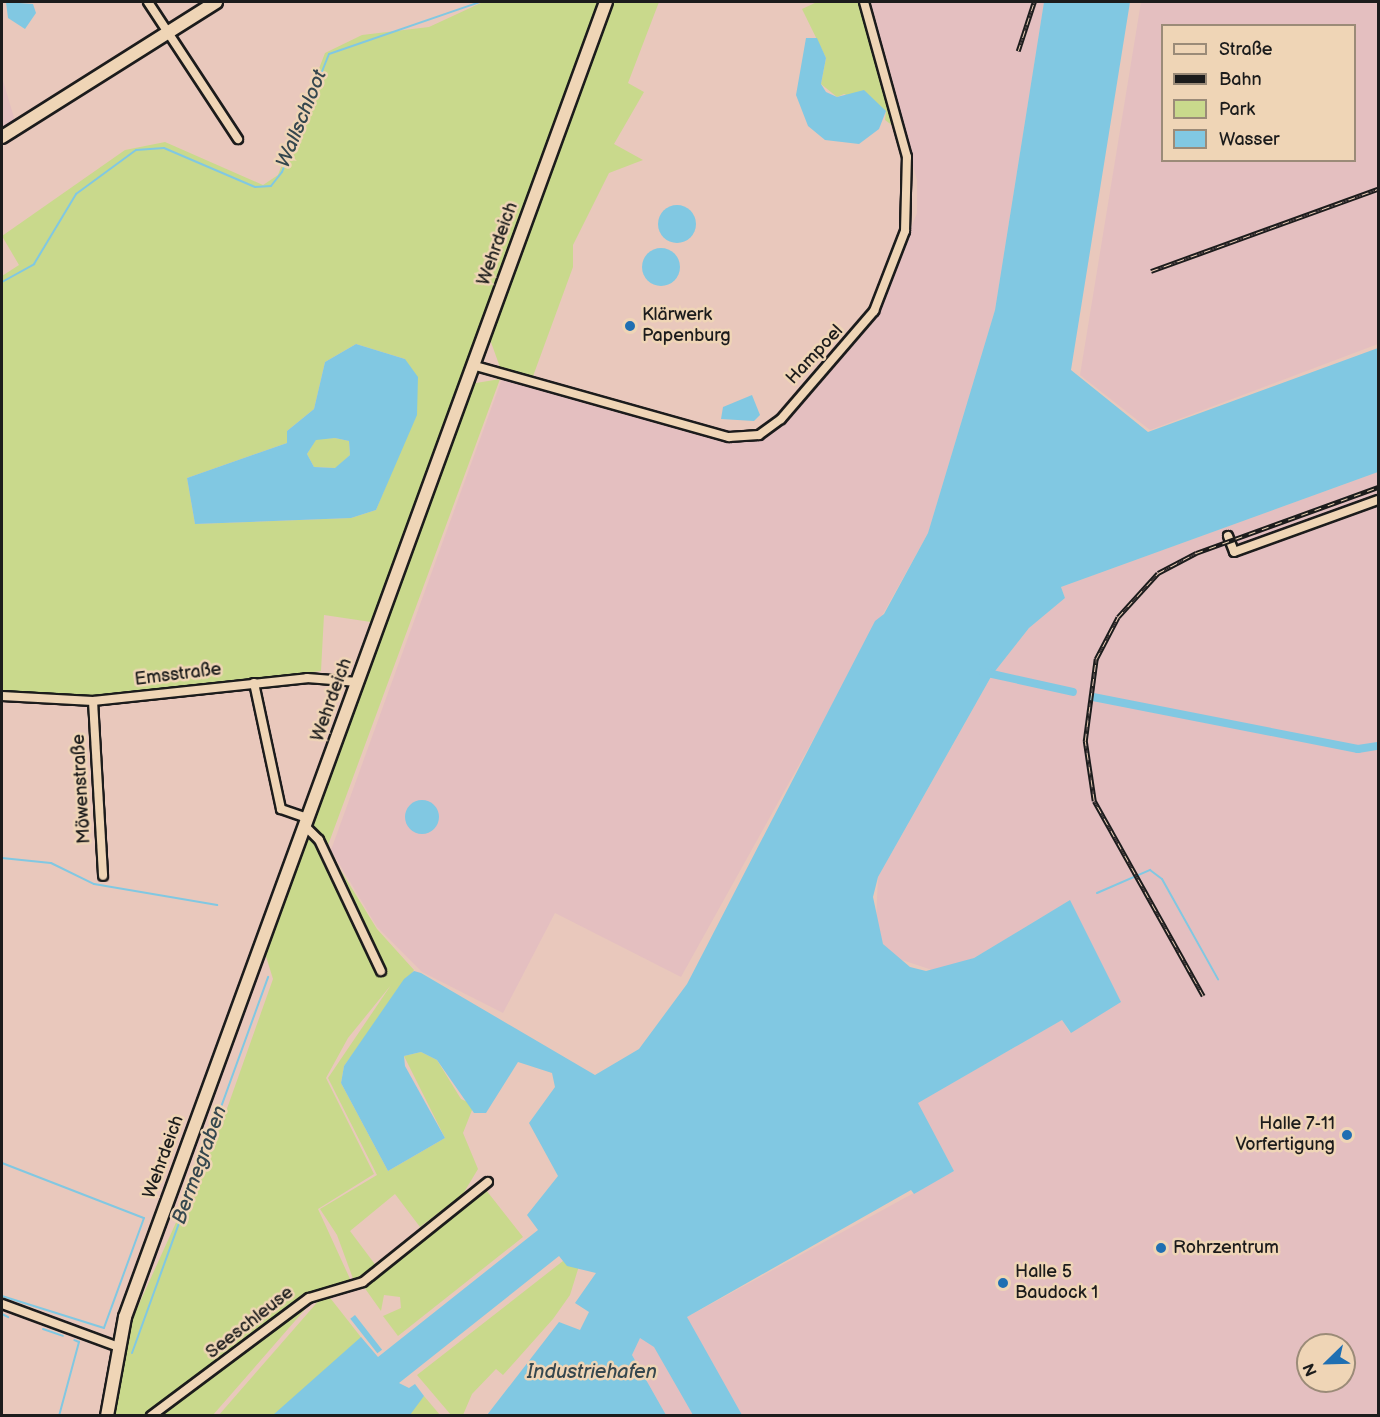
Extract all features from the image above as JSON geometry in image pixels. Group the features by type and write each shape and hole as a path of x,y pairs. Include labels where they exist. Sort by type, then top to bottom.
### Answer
{"street":[{"path":"148,2 165,34 238,139"},
{"path":"2,137 216,2"},
{"name":"Wehrdeich","path":"106,1416 116,1346 606,2"},
{"name":"Hampoel","path":"472,365 729,437 759,435 781,419 874,311 905,231 910,176 899,116 864,2"},
{"path":"1228,536 1234,552 1378,500"},
{"name":"Emsstraße","path":"2,696 93,701 254,683 339,677 358,682"},
{"path":"254,683 281,809 306,821 319,840 381,971"},
{"name":"Möwenstraße","path":"93,701 103,876"},
{"name":"Seeschleuse","path":"151,1416 309,1298 363,1282 488,1182"},
{"path":"2,1304 116,1346"}],"shaded area":[{"path":"868,2 1044,2 995,310 928,533 681,977 555,913 503,1013 422,972 377,927 331,850 504,373 735,432 758,431 780,425 871,325 917,213 917,180"},
{"path":"1141,2 1378,2 1378,344 1150,430 1080,375"},
{"path":"2,77 15,121 2,130"},
{"path":"1378,472 1378,1415 666,1415 632,1355 640,1337 691,1326 687,1317 954,1171 917,1103 1062,1020 1070,1033 1070,900 974,958 935,971 896,958 883,944 876,922 878,877 992,675 1029,628 1065,598 1061,587"}],"green space":[{"path":"483,2 600,2 371,622 324,615 321,671 93,696 15,696 2,690 2,276 19,265 2,236 125,150 165,142 263,185 278,175 325,53 362,35 429,27","holes":["356,344 405,359 395,464 376,510 351,518 195,524 187,478 287,443 287,431 314,409 325,362"]},
{"path":"608,2 659,2 628,83 644,92 614,144 643,160 609,173 573,245 573,267 532,379 501,370 488,334"},
{"path":"817,2 860,2 897,129 885,120 886,111 844,94 837,97 821,84 826,58 802,9"},
{"path":"500,379 327,848 377,929 414,970 344,1066 341,1083 388,1171 445,1138 404,1056 421,1052 437,1060 461,1099 474,1105 463,1133 478,1169 463,1194 420,1227 395,1194 350,1231 377,1267 355,1284 337,1235 320,1209 377,1175 328,1078 391,985 348,1038 326,1078 374,1174 318,1209 351,1281 305,1296 145,1415 111,1415 119,1348 224,1117 273,979 264,950 470,384"},
{"path":"335,438 349,441 350,455 336,468 314,467 307,454 316,439"},
{"path":"486,1190 523,1237 398,1336 383,1316 401,1308 400,1297 384,1295 381,1311 364,1287"},
{"path":"563,1261 579,1266 570,1295 553,1319 503,1375 496,1369 472,1394 463,1415 451,1415 417,1375"},
{"path":"321,1298 331,1299 364,1341 286,1415 218,1416"},
{"path":"308,1306 213,1415 157,1416 188,1396"},
{"path":"424,1396 440,1415 401,1416"}],"water":[{"path":"6,2 33,4 36,13 25,29 8,18"},
{"name":"Industriehafen","path":"1044,2 1130,2 1071,370 1148,432 1378,348 1378,472 1061,587 1065,598 1029,628 992,675 878,877 873,897 883,944 910,967 926,971 974,958 1070,900 1121,1002 1071,1033 1062,1020 918,1103 954,1171 914,1194 911,1190 687,1317 742,1415 693,1415 654,1347 640,1338 632,1355 666,1415 487,1415 559,1322 580,1330 589,1312 575,1303 596,1273 567,1266 559,1256 399,1383 409,1388 415,1384 424,1396 410,1415 273,1415 361,1337 378,1357 538,1230 527,1215 558,1176 529,1123 555,1087 552,1073 518,1062 486,1113 474,1113 437,1060 421,1052 404,1056 405,1066 445,1138 388,1171 341,1083 344,1066 404,979 414,971 421,973 595,1075 639,1049 687,984 875,621 884,614 928,533 995,310"},
{"path":"806,38 817,38 826,58 821,84 826,92 837,97 864,90 886,111 879,129 859,144 825,140 808,126 796,95"},
{"path":"677,205 691,210 696,224 691,238 677,243 663,238 658,224 663,210"},
{"path":"661,248 675,253 680,267 675,281 661,286 647,281 642,267 647,253"},
{"path":"356,344 405,359 418,377 417,415 376,510 351,518 195,524 187,478 287,443 287,431 314,409 325,362","holes":["335,438 349,441 350,455 335,468 314,467 307,454 316,440"]},
{"path":"752,395 760,415 754,421 721,419 723,407"},
{"path":"422,800 434,805 439,817 434,829 422,834 410,829 405,817 410,805"},
{"path":"355,1315 382,1350 377,1353 350,1319"}],"waterway":[{"name":"Wallschloot","path":"2,282 34,264 76,194 136,150 164,148 255,187 271,186 282,172 329,54 480,2"},
{"path":"983,672 1073,692"},
{"path":"1093,697 1358,749 1378,746"},
{"path":"2,858 51,863 94,884 217,905"},
{"path":"1097,893 1150,870 1162,879 1218,979"},
{"name":"Bermegraben","path":"132,1353 268,977"},
{"path":"2,1163 144,1218 104,1328 2,1296"},
{"path":"2,1314 8,1317"},
{"path":"43,1329 63,1336"},
{"path":"59,1416 79,1342 74,1340"}],"railway":[{"path":"1018,51 1034,2"},
{"path":"1151,271 1378,189"},
{"path":"1203,996 1094,801 1085,741 1096,659 1118,617 1158,573 1196,553 1378,487"}],"place":[{"name":"Klärwerk Papenburg","path":"630,326"},
{"name":"Halle 7-11 Vorfertigung","path":"1347,1135"},
{"name":"Rohrzentrum","path":"1161,1248"},
{"name":"Halle 5 Baudock 1","path":"1003,1283"}]}
